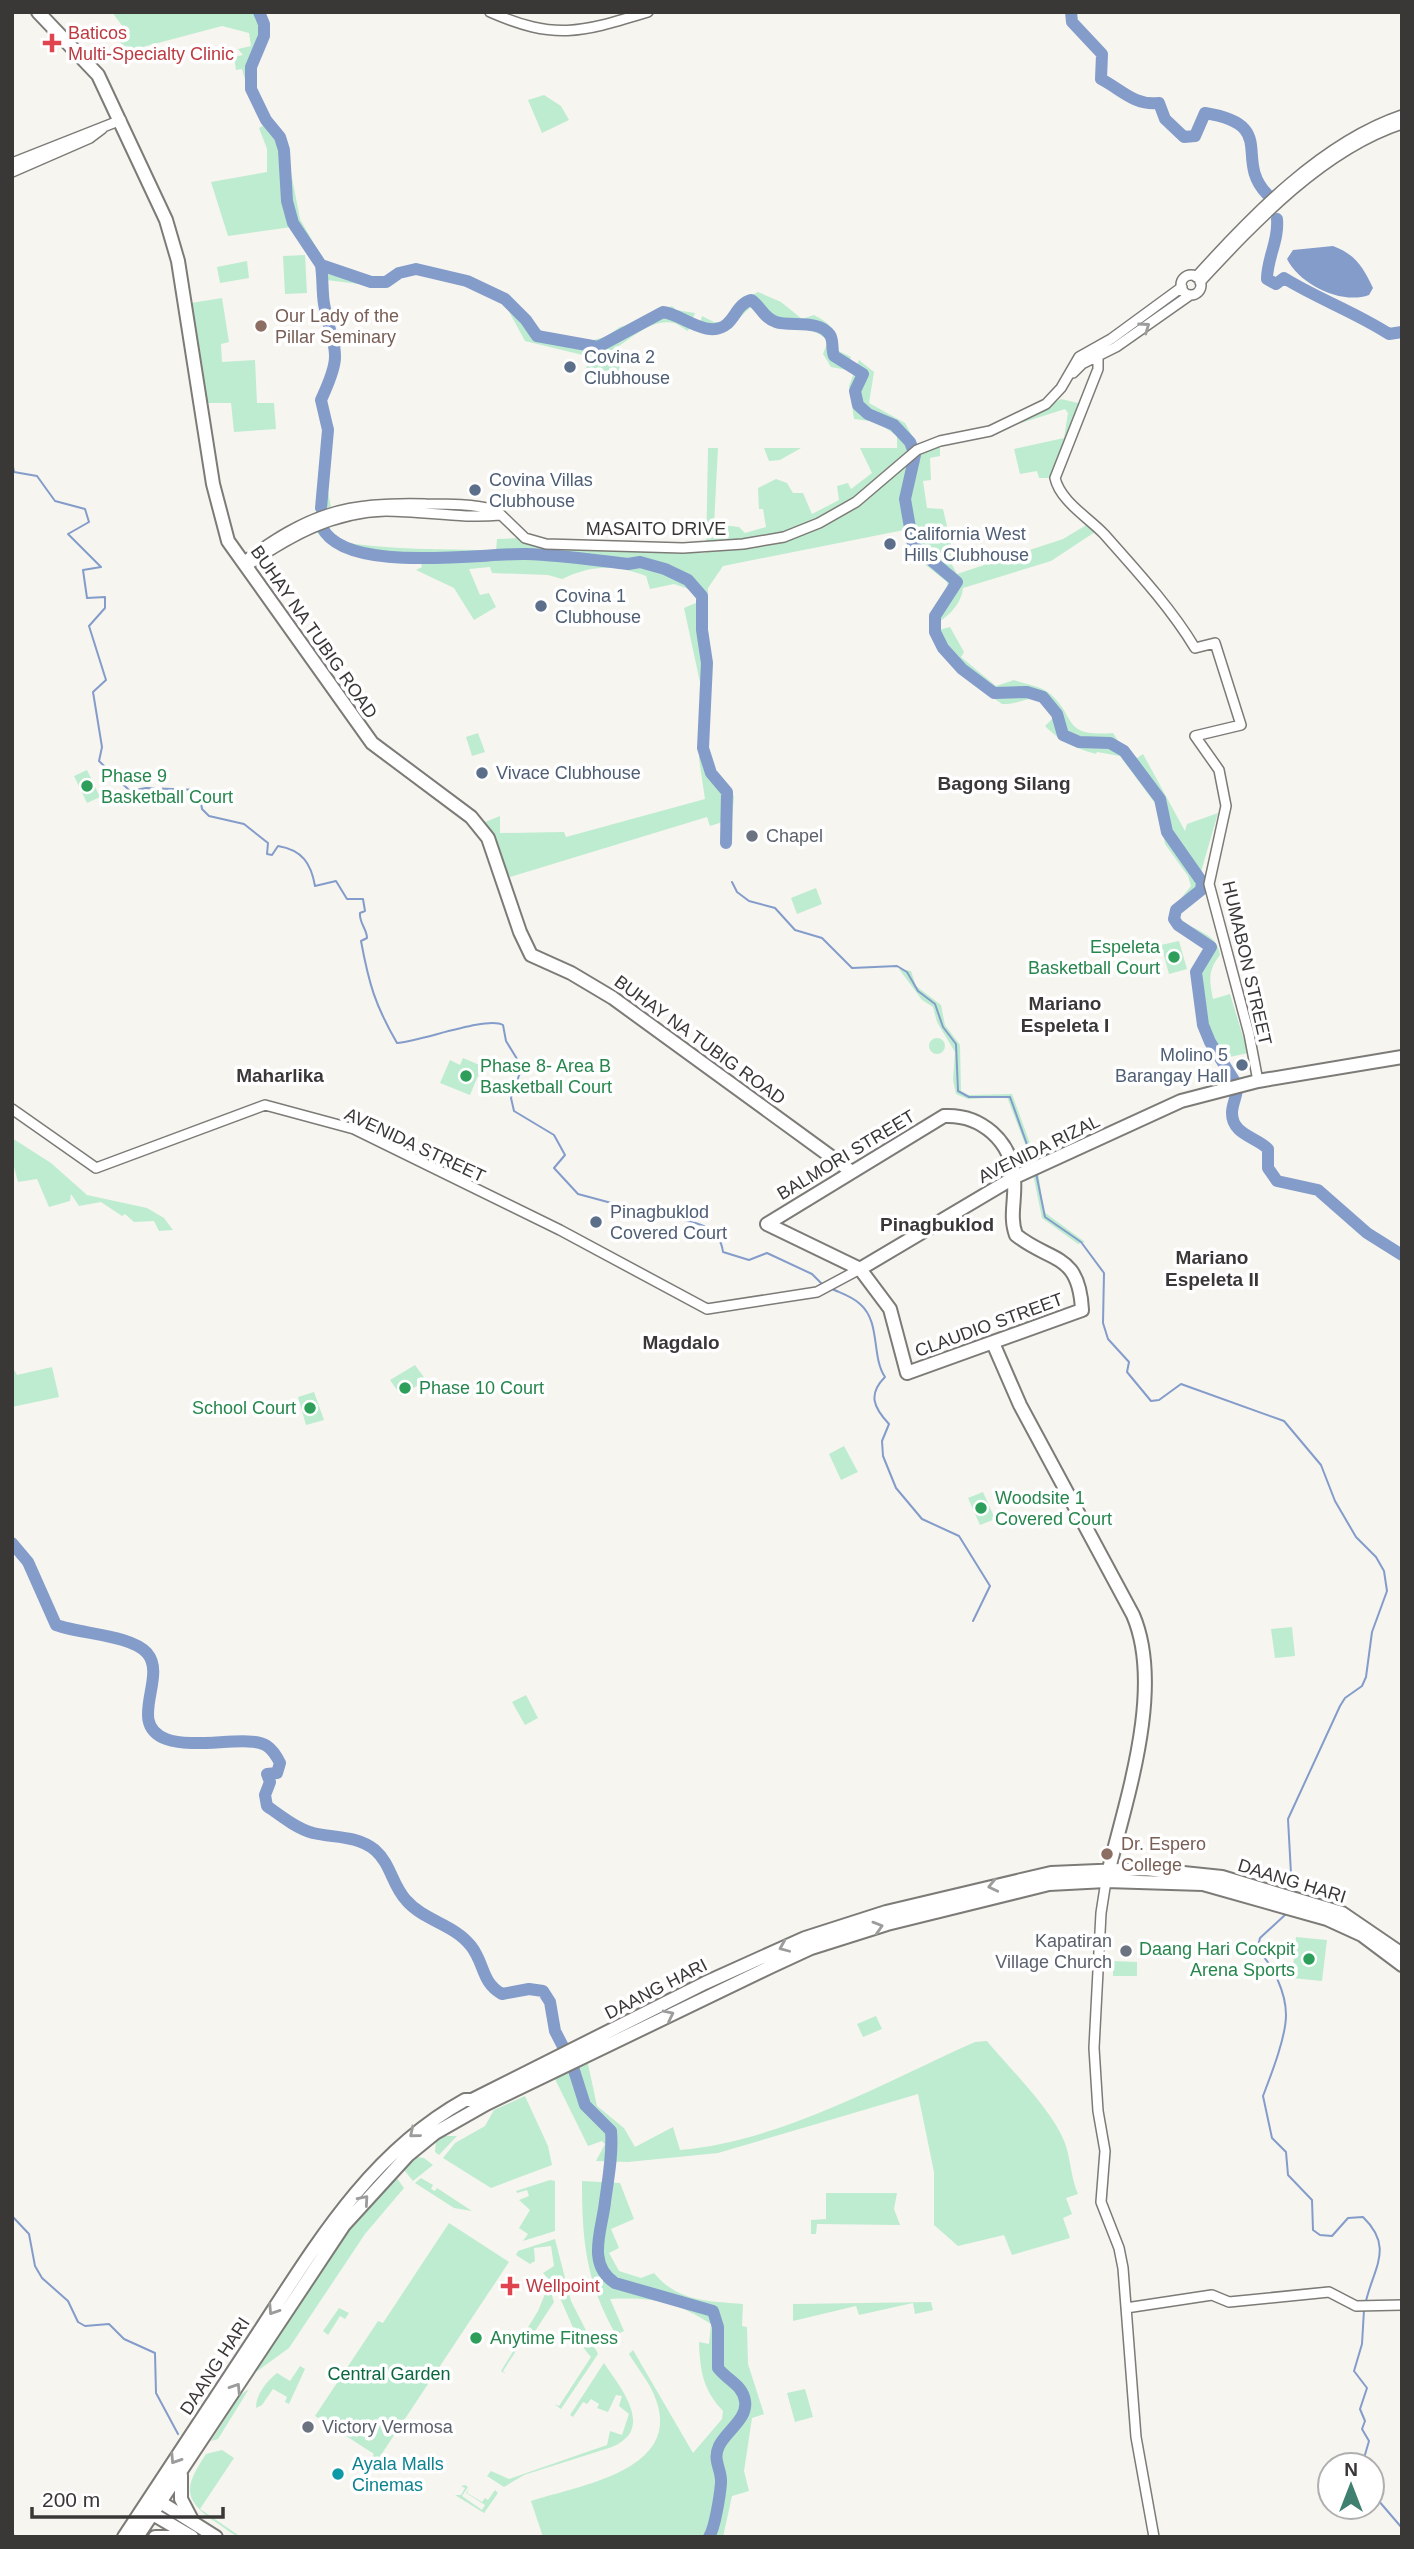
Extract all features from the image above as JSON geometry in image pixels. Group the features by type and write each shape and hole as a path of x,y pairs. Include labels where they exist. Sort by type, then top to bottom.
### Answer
{"main road":[{"name":"BUHAY NA TUBIG ROAD","path":"38,12 98,75 166,220 178,261 213,484 228,541 372,743 471,817 483,830 500,866 520,933 531,955 570,973 613,998 852,1172"},
{"name":"BUHAY NA TUBIG ROAD","path":"44,12 63,38"},
{"name":"AVENIDA RIZAL","path":"860,1269 1014,1177 1170,1105 1258,1081 1402,1057"},
{"name":"BALMORI STREET","path":"860,1269 767,1224 944,1116 982,1123 992,1130 1005,1150 1014,1177"},
{"name":"CLAUDIO STREET","path":"860,1269 891,1309 907,1373 1082,1310 1077,1280 1066,1265 1016,1235 1013,1214 1014,1177"},
{"path":"993,1343 1020,1405 1133,1615 1143,1647 1142,1717 1107,1875"},
{"name":"DAANG HARI","path":"124,2537 182,2471 291,2304 365,2198 401,2161 435,2133 555,2064 715,1978 851,1921 1051,1873 1189,1882 1278,1900 1353,1919 1402,1954"},
{"name":"DAANG HARI","path":"1305,1907 1349,1928 1402,1965"},
{"name":"DAANG HARI","path":"137,2537 152,2505 328,2225 368,2177 428,2122 465,2100 472,2100 555,2064"},
{"path":"182,2471 181,2499 194,2523"},
{"path":"152,2505 194,2523 216,2537"},
{"path":"152,2505 190,2537"},
{"path":"155,2537 190,2537"}],"street":[{"path":"490,12 519,25 564,33 582,32 648,12"},
{"path":"1198,279 1249,219 1298,177 1379,123 1402,115"},
{"path":"12,163 87,131 121,120"},
{"path":"1198,279 1285,197 1362,141 1402,124"},
{"path":"12,172 90,138 103,128"},
{"name":"MASAITO DRIVE","path":"245,564 279,534 323,519 384,511 500,515 525,538 546,544 682,548 743,544 784,537 819,523 856,502 918,450 940,441 990,431 1046,404 1082,364 1095,353 1182,287 1186,277 1198,279 1199,292 1095,353"},
{"path":"1182,287 1190,295"},
{"name":"HUMABON STREET","path":"1095,353 1098,369 1056,472 1057,484 1180,624 1195,648 1215,643 1241,725 1195,736 1219,770 1226,806 1209,884 1249,1034 1258,1081"},
{"name":"AVENIDA STREET","path":"12,1109 96,1168 265,1104 354,1129 560,1230 707,1309"},
{"name":"AVENIDA RIZAL","path":"707,1309 827,1287 860,1269"},
{"path":"1107,1875 1098,1943 1095,2079 1105,2151 1101,2202 1119,2248 1136,2437 1154,2537"},
{"path":"1126,2308 1212,2295 1229,2302 1329,2292 1363,2306 1402,2305"}],"green space":[{"path":"112,12 262,12 267,36 254,71 254,88 270,120 284,136 300,219 325,263 372,279 387,277 392,271 408,266 473,278 504,294 545,334 593,340 672,306 676,310 695,313 688,331 676,324 662,323 640,331 609,352 587,356 525,341 506,306 474,289 414,273 376,286 326,280 339,368 323,402 334,428 325,476 331,507 316,512 324,426 318,404 324,384 332,376 333,347 322,314 317,268 292,227 228,236 211,182 267,172 267,149 259,128 266,124 250,97 242,69 236,70 234,57 243,55 238,49 251,46 249,33 222,26 124,52 117,33 123,27"},
{"path":"544,95 561,106 569,120 542,133 528,100"},
{"path":"305,255 307,293 285,294 283,256"},
{"path":"247,261 249,278 220,283 217,267"},
{"path":"758,292 781,302 802,319 814,315 829,325 837,338 839,351 851,357 847,370 831,367 823,354 828,341 819,334 771,324 751,307 721,333 715,335 698,331 702,316 714,322 723,322 735,304"},
{"path":"222,298 229,342 221,344 222,362 255,360 257,403 274,403 276,429 234,432 231,403 207,403 191,303"},
{"path":"587,358 620,360 619,379 586,377"},
{"path":"859,360 874,372 869,403 905,423 921,452 940,446 940,456 930,458 931,480 923,481 927,508 943,509 955,560 950,561 957,574 1063,539 1088,524 1095,532 1051,561 963,588 960,600 952,611 930,626 932,611 948,592 947,582 912,554 904,530 723,566 708,588 707,627 711,663 707,751 710,763 734,796 732,819 710,826 707,817 510,877 485,822 500,816 500,833 564,832 566,837 705,799 699,759 701,687 684,608 698,602 692,590 674,584 650,589 646,576 624,569 593,569 562,579 548,575 492,573 490,567 469,569 480,595 489,593 496,607 474,620 454,588 416,570 422,567 421,563 378,560 348,553 323,540 315,529 325,525 337,541 396,548 496,551 497,539 519,538 551,549 706,553 708,448 718,448 714,524 739,527 745,533 766,527 763,509 759,509 758,488 776,479 787,483 793,493 803,493 812,514 839,500 837,486 848,483 851,489 872,473 860,448 897,448 897,436 877,422 854,419 849,386"},
{"path":"1061,399 1082,404 1052,478 1039,478 1037,471 1020,474 1014,449 1064,438 1068,413 1065,409 1018,424"},
{"path":"764,448 801,448 780,460 769,461"},
{"path":"950,627 964,652 961,657 996,686 1014,680 1042,689 1058,702 1077,728 1085,732 1113,733 1120,744 1137,758 1143,754 1185,831 1187,824 1218,813 1201,872 1206,888 1179,913 1181,920 1210,938 1218,948 1220,955 1210,976 1213,999 1230,994 1248,1053 1225,1058 1239,1081 1234,1082 1203,1037 1191,971 1208,951 1206,945 1174,926 1169,918 1173,908 1191,886 1188,876 1165,844 1157,806 1120,756 1096,754 1081,749 1051,732 1045,726 1056,715 1042,701 1030,699 1002,704 961,672 943,654 931,632"},
{"path":"478,733 485,752 472,756 466,737"},
{"name":"Phase 9 Basketball Court","path":"87,770 100,797 87,803 74,776"},
{"path":"816,888 822,904 797,914 791,898"},
{"name":"Espeleta Basketball Court","path":"1179,941 1187,969 1169,974 1161,945"},
{"path":"899,969 911,971 916,986 941,1005 945,1025 960,1045 961,1091 968,1095 1012,1094 1036,1160 1032,1162 1007,1097 968,1099 956,1094 953,1080 955,1052 937,1022 933,1007 922,1000"},
{"path":"934,1038 940,1038 945,1046 943,1052 934,1054 929,1049 929,1043"},
{"name":"Phase 8- Area B Basketball Court","path":"463,1058 482,1066 470,1095 440,1083 450,1060 460,1065"},
{"path":"12,1138 51,1163 87,1195 147,1208 164,1218 173,1230 159,1231 154,1221 134,1222 125,1214 122,1216 101,1202 79,1206 71,1194 70,1201 49,1207 37,1179 18,1182 12,1159"},
{"path":"1038,1171 1044,1212 1085,1242 1078,1244 1042,1218 1033,1174"},
{"name":"Phase 10 Court","path":"415,1365 426,1380 401,1396 390,1380"},
{"path":"12,1366 17,1375 52,1367 59,1397 12,1407"},
{"name":"School Court","path":"314,1392 324,1420 306,1425 298,1397"},
{"path":"844,1446 858,1472 841,1480 829,1454"},
{"name":"Woodsite 1 Covered Court","path":"983,1492 995,1519 980,1525 968,1498"},
{"path":"1292,1627 1295,1656 1275,1658 1271,1629"},
{"path":"526,1695 538,1718 525,1725 512,1702"},
{"name":"Daang Hari Cockpit Arena Sports","path":"1296,1937 1327,1940 1322,1981 1292,1978"},
{"path":"1113,1961 1137,1962 1137,1976 1113,1976"},
{"path":"876,2016 882,2029 863,2037 857,2024"},
{"path":"987,2041 1052,2119 1066,2146 1078,2194 1066,2198 1072,2214 1063,2218 1070,2238 1012,2255 1004,2235 958,2246 934,2225 934,2172 918,2094 718,2153 628,2162 596,2161 605,2144 602,2141 588,2146 554,2077 587,2059 597,2106 624,2128 635,2147 673,2127 680,2150 717,2145 793,2123 868,2092 975,2042"},
{"path":"525,2096 548,2146 552,2165 491,2188 443,2158 455,2143 485,2126 494,2110"},
{"path":"445,2136 457,2136 439,2155 435,2152 436,2141"},
{"path":"417,2157 424,2158 433,2165 413,2181 404,2170"},
{"path":"396,2177 404,2188 365,2234 289,2348 256,2372 338,2245"},
{"path":"421,2178 433,2185 431,2189 435,2191 437,2188 472,2211 454,2208 415,2183"},
{"path":"550,2180 555,2181 555,2231 523,2241 528,2234 519,2228 530,2210 519,2200 529,2196 527,2190 516,2191"},
{"path":"582,2181 620,2183 634,2219 611,2229 619,2248 609,2253 619,2271 641,2278 654,2273 663,2283 683,2295 706,2301 743,2304 742,2326 747,2327 748,2364 764,2414 752,2418 744,2471 749,2491 732,2496 723,2537 543,2537 531,2501 620,2472 640,2459 654,2444 660,2424 656,2400 648,2382 629,2354 633,2350 693,2453 722,2419 723,2411 707,2388 700,2362 699,2342 709,2344 711,2324 686,2310 663,2302 610,2299 624,2331 616,2335 598,2297 588,2261 583,2223"},
{"path":"826,2193 897,2193 894,2209 900,2225 817,2224 816,2234 811,2234 811,2220 826,2219"},
{"name":"Central Garden","path":"449,2223 509,2262 371,2470 366,2466 374,2454 315,2416 378,2321 383,2323"},
{"path":"555,2239 571,2301 598,2354 561,2409 554,2404 559,2406 591,2357 578,2337 557,2292 543,2273 554,2266 551,2246 534,2248 535,2261 530,2264 516,2255 518,2251"},
{"path":"547,2289 550,2289 554,2302 532,2336 527,2334 503,2371 506,2374 501,2371 538,2311"},
{"path":"931,2302 933,2310 915,2314 913,2303 859,2315 856,2306 793,2321 793,2304"},
{"path":"339,2308 349,2313 345,2319 340,2316 328,2335 323,2331"},
{"path":"604,2363 630,2407 632,2430 625,2439 612,2447 524,2475 504,2487 487,2476 491,2471 509,2479 607,2445 610,2431 622,2435 629,2414 619,2406 622,2396 616,2395 608,2412 597,2408 599,2404 591,2399 587,2404 583,2402 573,2417 570,2415"},
{"path":"300,2366 305,2369 289,2404 285,2402 287,2397 273,2389 262,2405 256,2408 260,2393 277,2373 290,2381"},
{"path":"249,2389 218,2439 211,2441 240,2395"},
{"path":"805,2389 813,2417 795,2422 787,2393"},
{"path":"222,2450 234,2458 200,2509 241,2537 206,2515 197,2507 192,2500 190,2492 194,2475 206,2454"},
{"path":"461,2486 468,2487 462,2496 482,2510 485,2505 466,2493 469,2488 467,2493 482,2502 485,2498 488,2500 495,2490 498,2493 484,2513 455,2495 461,2495 465,2488"}],"water":[{"path":"1333,246 1353,257 1362,268 1373,288 1369,295 1347,297 1323,290 1302,277 1287,259 1293,250"}],"waterway":[{"path":"259,12 264,24 264,36 251,67 251,89 266,120 280,137 284,150 287,201 293,223 321,265 371,282 386,282 399,273 416,269 467,281 505,299 526,320 537,336 598,347 663,312 703,328 720,328 727,324 743,304 751,300 772,320 819,327 830,335 834,356 863,374 855,391 858,405 868,414 894,425 910,442 915,455 905,499 913,545 957,582 935,616 935,632 943,648 962,669 994,693 1027,692 1043,697 1057,714 1063,735 1079,742 1110,743 1124,751 1160,799 1167,832 1202,882 1201,890 1176,910 1174,919 1178,925 1211,947 1196,972 1203,1025 1210,1042 1237,1085 1232,1113 1236,1126 1268,1149 1268,1168 1277,1181 1318,1190 1367,1233 1402,1255"},
{"path":"1071,12 1072,22 1102,54 1101,79 1136,100 1159,103 1165,119 1184,137 1195,136 1205,113 1228,118 1241,126 1251,145 1253,168 1267,194"},
{"path":"1277,219 1267,279 1276,284 1284,278 1389,334 1402,332"},
{"path":"321,265 324,304 334,344 335,361 321,400 328,430 321,508"},
{"path":"12,462 14,472 37,476 55,501 85,509 89,522 68,534 101,567 83,570 87,598 105,597 105,608 89,626 106,680 93,692 102,747 99,761 130,791 146,788 199,790 202,809 209,816 244,824 268,843 267,854 272,855 278,846 299,854 308,864 315,886 336,881 347,899 363,899 365,911 360,913 360,917 367,938 361,941 367,970 378,1005 397,1043 469,1026 495,1023 503,1025 506,1041 522,1067 511,1098 514,1111 554,1135 565,1155 554,1168 578,1194 630,1208 642,1217 647,1214 681,1219 704,1226 720,1241 723,1252 749,1260 767,1253 812,1274 822,1284"},
{"path":"322,527 335,542 357,551 384,556 447,558 526,554 628,564 640,562 665,569 688,580 702,596 702,630 707,663 703,748 711,773 727,792 726,843"},
{"path":"732,882 737,892 749,901 775,908 795,930 822,938 852,968 897,966 907,972 918,991 935,1004 943,1027 956,1044 958,1091 969,1097 1010,1097 1034,1164"},
{"path":"1036,1173 1045,1217 1081,1242 1104,1273 1103,1323 1108,1339 1129,1362 1127,1372 1151,1401 1159,1400 1181,1384 1284,1421 1321,1465 1335,1501 1356,1537 1376,1557 1384,1571 1387,1591 1372,1632 1366,1677 1362,1686 1345,1698 1340,1706 1288,1819 1292,1892"},
{"path":"830,1288 857,1301 867,1311 871,1320 878,1359 885,1377 875,1395 876,1406 889,1424 882,1441 883,1456 896,1488 922,1519 959,1536 990,1586 973,1621"},
{"path":"12,1543 28,1562 56,1625 130,1642 147,1653 153,1674 149,1723 155,1732 178,1742 248,1741 267,1746 280,1763 277,1773 267,1774 270,1782 265,1795 267,1806 307,1831 353,1839 375,1850 385,1862 406,1900 421,1913 464,1939 471,1946 490,1984 502,1994 529,1989 543,1991 550,2002 555,2031 572,2064 585,2105 611,2131 610,2167 598,2246 601,2266 615,2283 713,2311 718,2327 718,2368 744,2395 743,2414 722,2440 717,2451 721,2483 709,2537"},
{"path":"1286,1914 1260,1938 1257,1950 1278,1980 1286,2015 1281,2045 1263,2096 1272,2138 1286,2152 1288,2175 1312,2200 1313,2230 1320,2235 1332,2236 1348,2218 1363,2217 1378,2238 1379,2258 1366,2301"},
{"path":"12,2216 29,2234 35,2266 42,2278 68,2301 78,2322 85,2326 109,2324 124,2339 155,2353 156,2393 178,2434"},
{"path":"1364,2310 1362,2344 1354,2371 1367,2388 1360,2409 1365,2421 1362,2429 1369,2441 1366,2451"},
{"path":"1386,2509 1402,2528"},
{"path":"12,2533 15,2537"}],"place":[{"name":"Baticos Multi-Specialty Clinic","path":"52,43"},
{"name":"Our Lady of the Pillar Seminary","path":"261,326"},
{"name":"Covina 2 Clubhouse","path":"570,367"},
{"name":"Covina Villas Clubhouse","path":"475,490"},
{"name":"California West Hills Clubhouse","path":"890,544"},
{"name":"Covina 1 Clubhouse","path":"541,606"},
{"name":"Vivace Clubhouse","path":"482,773"},
{"name":"Phase 9 Basketball Court","path":"87,786"},
{"name":"Chapel","path":"752,836"},
{"name":"Espeleta Basketball Court","path":"1174,957"},
{"name":"Molino 5 Barangay Hall","path":"1242,1065"},
{"name":"Phase 8- Area B Basketball Court","path":"466,1076"},
{"name":"Pinagbuklod Covered Court","path":"596,1222"},
{"name":"Phase 10 Court","path":"405,1388"},
{"name":"School Court","path":"310,1408"},
{"name":"Woodsite 1 Covered Court","path":"981,1508"},
{"name":"Dr. Espero College","path":"1107,1854"},
{"name":"Kapatiran Village Church","path":"1126,1951"},
{"name":"Daang Hari Cockpit Arena Sports","path":"1309,1959"},
{"name":"Wellpoint","path":"510,2286"},
{"name":"Anytime Fitness","path":"476,2338"},
{"name":"Victory Vermosa","path":"308,2427"},
{"name":"Ayala Malls Cinemas","path":"338,2474"}],"district":[{"name":"Bagong Silang","path":"1004,783"},
{"name":"Mariano Espeleta I","path":"1065,1014"},
{"name":"Maharlika","path":"280,1075"},
{"name":"Pinagbuklod","path":"937,1224"},
{"name":"Mariano Espeleta II","path":"1212,1268"},
{"name":"Magdalo","path":"681,1342"}]}
